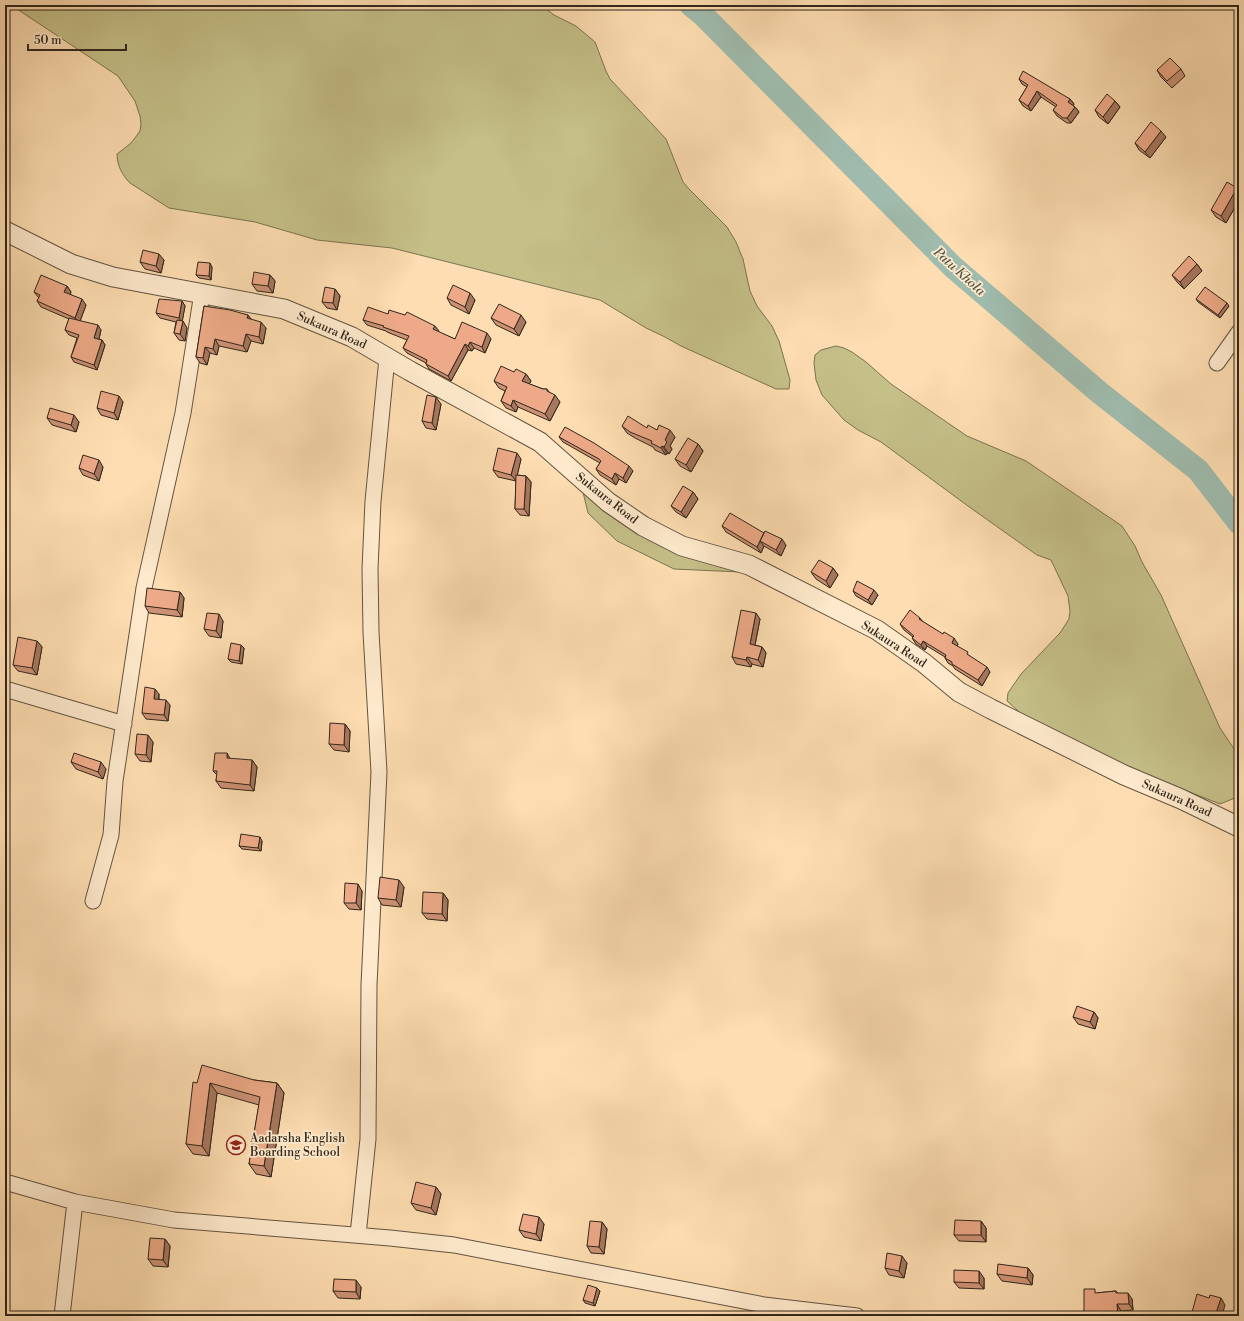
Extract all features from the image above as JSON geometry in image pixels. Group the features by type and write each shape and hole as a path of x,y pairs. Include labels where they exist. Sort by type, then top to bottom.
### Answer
{"street":[{"name":"Sukaura Road","path":"5,231 71,264 113,277 284,309 352,337 387,358 540,442 608,502 643,526 682,546 749,565 877,630 924,663 959,692 985,706 1124,775 1181,798 1239,827"},
{"path":"93,902 111,835 116,781 144,588 182,413 202,293"},
{"path":"1217,363 1239,332"},
{"path":"358,1236 368,1139 369,985 379,772 371,632 370,569 373,501 387,358"},
{"path":"5,689 124,724"},
{"path":"5,1182 75,1202 174,1220 454,1245 764,1305 857,1316"},
{"path":"62,1316 75,1202"}],"shaded area":[{"path":"11,5 541,5 554,15 576,26 595,42 610,79 666,139 683,182 727,227 736,242 743,259 750,291 757,306 772,326 779,341 790,380 789,389 776,389 681,346 646,328 600,300 392,248 317,240 255,222 169,208 130,183 122,173 119,166 117,154 135,138 140,131 141,124 135,101 118,76"},
{"path":"836,346 852,352 891,384 967,436 1026,461 1122,526 1135,546 1142,562 1161,595 1220,728 1239,756 1239,794 1235,798 1220,804 1126,767 1027,719 1007,701 1008,693 1021,674 1060,633 1069,619 1070,611 1068,596 1051,560 1037,555 881,442 858,430 844,420 822,395 816,380 814,363 815,355 821,350"},
{"path":"582,488 741,572 674,569 617,541 588,513"}],"building":[{"path":"1170,58 1181,69 1167,81 1157,70"},
{"path":"1023,71 1070,99 1068,102 1075,107 1067,118 1063,118 1053,110 1057,105 1037,91 1028,106 1019,100 1028,85 1019,79"},
{"path":"1107,94 1115,101 1103,117 1095,110"},
{"path":"1151,122 1161,131 1145,152 1135,143"},
{"path":"1227,182 1237,188 1221,216 1211,210"},
{"path":"143,250 159,254 156,266 140,262"},
{"path":"1189,256 1197,264 1180,282 1172,275"},
{"path":"198,262 210,263 209,276 196,275"},
{"path":"254,272 270,275 268,286 252,284"},
{"path":"41,275 67,286 64,292 82,299 75,318 37,301 40,295 34,292"},
{"path":"453,285 470,293 465,307 447,298"},
{"path":"325,287 335,289 333,303 322,302"},
{"path":"1205,287 1227,303 1218,315 1196,299"},
{"path":"159,299 182,301 179,318 156,313"},
{"path":"499,304 521,315 514,329 491,318"},
{"path":"204,306 230,310 248,315 247,318 261,322 259,337 246,334 243,346 215,339 213,349 205,347 203,358 196,357"},
{"path":"368,307 388,314 389,310 405,315 407,312 435,326 433,329 455,339 462,322 487,333 482,347 470,342 468,346 465,344 448,376 426,364 427,360 403,348 409,336 383,327 384,326 363,320"},
{"path":"69,318 98,325 94,338 102,340 94,365 71,357 79,335 65,330"},
{"path":"177,320 183,321 180,334 174,333"},
{"path":"501,366 514,372 516,369 526,374 522,381 543,389 547,389 547,391 555,395 545,414 513,400 511,406 501,401 507,387 494,381"},
{"path":"101,391 119,396 114,413 97,408"},
{"path":"427,395 436,397 432,423 422,421"},
{"path":"50,408 74,415 71,425 47,418"},
{"path":"628,416 647,428 648,425 657,430 659,425 670,430 665,440 667,442 664,447 662,446 661,448 651,443 652,441 630,432 622,426"},
{"path":"565,427 594,443 629,466 623,478 615,473 612,479 596,469 601,461 599,459 559,437"},
{"path":"688,438 698,444 686,465 675,459"},
{"path":"498,448 517,453 511,475 493,470"},
{"path":"83,455 99,460 94,474 79,468"},
{"path":"516,475 526,476 524,509 515,509"},
{"path":"683,486 693,492 681,512 671,506"},
{"path":"730,513 764,533 757,547 722,526"},
{"path":"765,531 782,539 776,550 760,541"},
{"path":"819,560 833,568 826,581 811,572"},
{"path":"857,581 874,590 868,600 853,591"},
{"path":"147,588 180,592 177,610 145,606"},
{"path":"741,610 756,613 750,644 762,647 758,660 747,657 746,660 732,657"},
{"path":"910,610 920,618 919,619 943,634 944,632 954,638 952,643 968,652 967,654 987,667 978,680 952,664 952,662 945,658 946,655 923,641 921,645 912,638 914,636 900,624"},
{"path":"207,613 219,614 216,631 204,629"},
{"path":"18,637 37,641 32,668 13,665"},
{"path":"231,643 241,645 239,661 228,659"},
{"path":"145,687 155,689 154,699 166,700 164,715 142,713"},
{"path":"330,723 345,724 344,745 329,744"},
{"path":"137,734 148,735 146,755 135,754"},
{"path":"74,753 101,762 98,772 71,762"},
{"path":"215,753 227,753 227,758 252,760 250,785 216,781 217,771 213,771"},
{"path":"241,834 260,837 258,848 239,846"},
{"path":"380,877 399,880 396,900 378,898"},
{"path":"345,883 358,884 356,903 344,903"},
{"path":"423,892 443,893 442,914 422,913"},
{"path":"1077,1006 1094,1012 1090,1022 1073,1017"},
{"path":"202,1065 254,1080 277,1083 264,1166 249,1164 260,1097 210,1083 202,1146 186,1144 193,1082 197,1083"},
{"path":"416,1182 436,1187 431,1208 411,1203"},
{"path":"523,1214 539,1217 536,1234 519,1230"},
{"path":"955,1220 981,1221 981,1235 954,1235"},
{"path":"590,1221 602,1222 599,1247 587,1246"},
{"path":"150,1238 165,1239 163,1260 148,1259"},
{"path":"887,1253 902,1256 899,1271 885,1268"},
{"path":"998,1264 1028,1268 1027,1278 997,1274"},
{"path":"954,1270 979,1271 979,1283 954,1282"},
{"path":"334,1279 356,1280 356,1292 333,1291"},
{"path":"588,1285 597,1288 593,1303 583,1300"},
{"path":"1084,1289 1095,1289 1095,1293 1116,1291 1116,1293 1128,1293 1129,1304 1117,1304 1118,1316 1084,1316"},
{"path":"1197,1294 1209,1298 1210,1295 1221,1298 1215,1316 1191,1316"}],"waterway":[{"name":"Patu Khola","path":"691,5 702,14 953,267 1100,393 1198,470 1239,523"}],"place":[{"name":"Aadarsha English Boarding School","path":"236,1145"}]}
